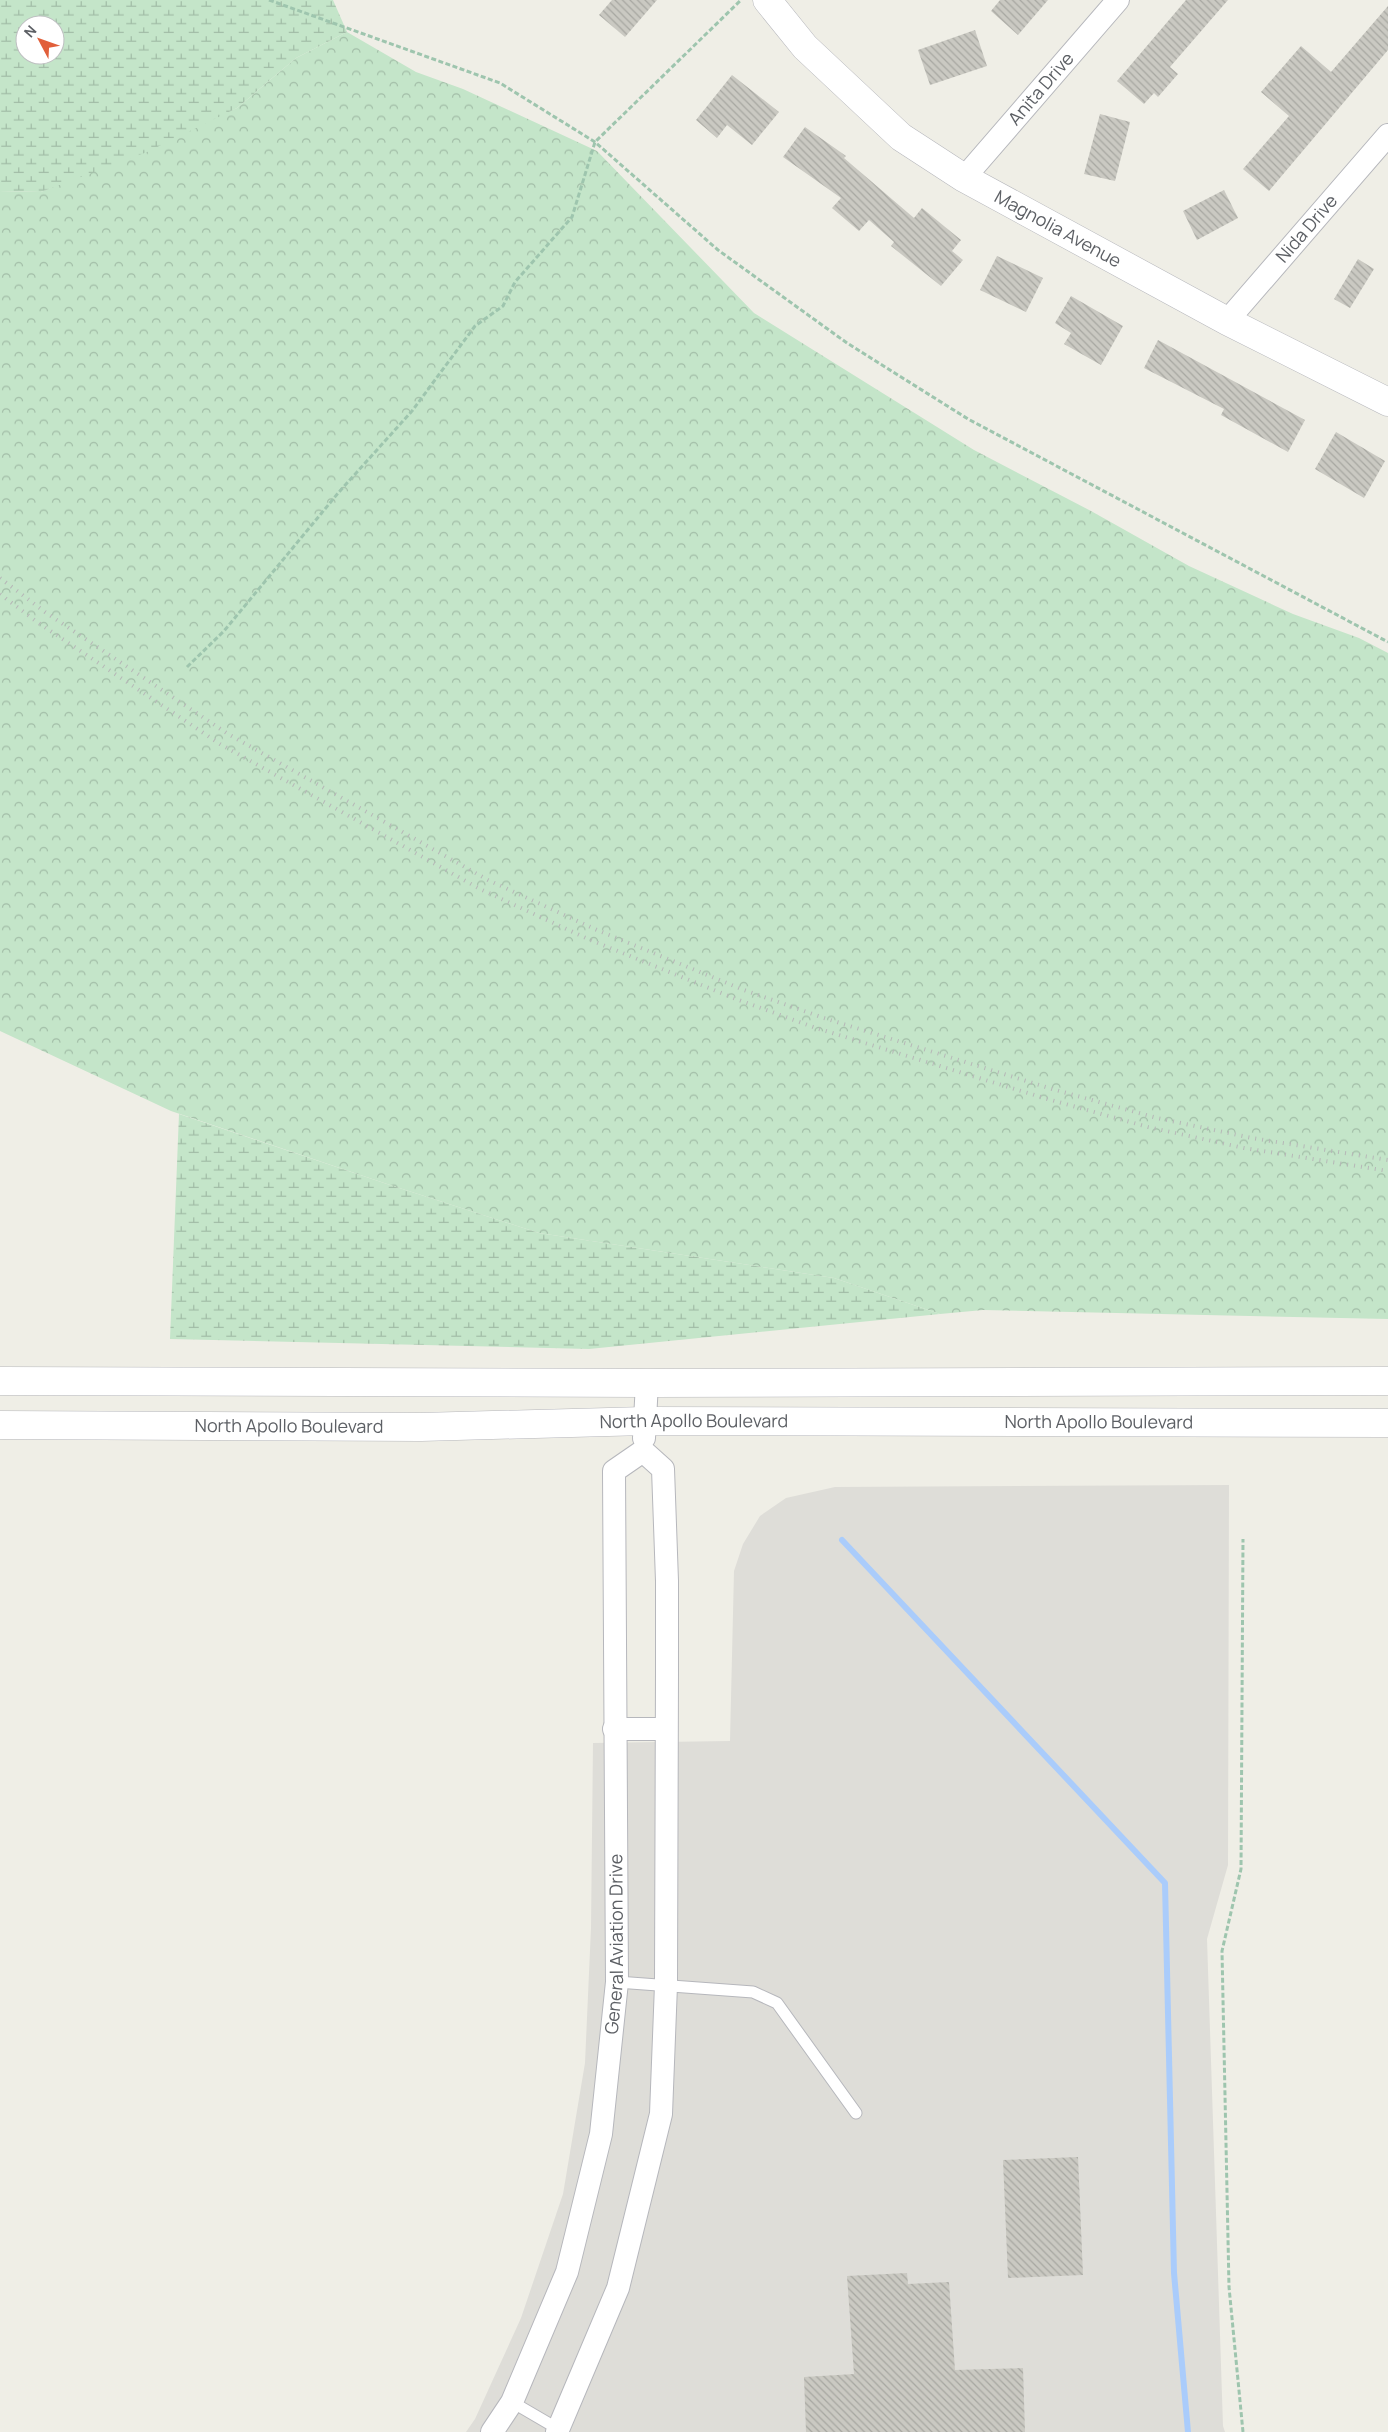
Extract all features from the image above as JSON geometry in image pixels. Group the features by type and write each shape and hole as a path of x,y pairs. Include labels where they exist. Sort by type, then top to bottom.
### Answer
{"street":[{"name":"Magnolia Avenue","path":"766,0 805,48 901,137 964,178 1227,321 1388,402"},
{"name":"Anita Drive","path":"964,178 1118,0"},
{"name":"Nida Drive","path":"1227,321 1388,135"},
{"path":"0,1382 647,1384 1388,1381"},
{"path":"560,2431 618,2288 661,2114 666,1985 667,1581 664,1470 643,1451 647,1384"},
{"name":"North Apollo Boulevard","path":"0,1425 421,1427 645,1422 1388,1422"},
{"name":"General Aviation Drive","path":"492,2432 512,2402 567,2272 600,2134 617,1982 614,1729 614,1471 643,1451"},
{"path":"614,1729 666,1729"}],"lane":[{"path":"617,1982 753,1992 777,2003 856,2113"},
{"path":"512,2402 560,2431"}],"path":[{"path":"269,0 500,83 595,142 718,250 855,348 968,419 1388,642"},
{"path":"187,667 224,631 339,492 412,411 475,326 503,306 514,282 572,216 595,142 741,0"},
{"path":"1243,1539 1242,1869 1222,1951 1229,2287 1243,2432"}],"shaded area":[{"path":"1229,1485 1228,1865 1207,1939 1223,2426 1225,2432 466,2432 475,2419 521,2318 563,2194 585,2063 591,1928 593,1743 730,1741 734,1571 743,1544 760,1516 786,1498 835,1487"}],"green space":[{"path":"0,0 333,0 347,32 296,58 237,108 147,152 41,192 0,191"},
{"path":"347,32 416,72 463,89 597,151 754,313 974,450 1091,511 1189,566 1293,614 1359,638 1388,653 1388,1319 983,1310 940,1314 834,1278 539,1233 171,1111 0,1031 0,191 41,192 237,108 296,58"},
{"path":"179,1114 539,1233 834,1278 940,1314 589,1349 170,1339"}],"building":[{"path":"612,0 657,0 625,37 599,15"},
{"path":"1000,0 1048,0 1018,35 991,11"},
{"path":"1186,0 1228,0 1170,67 1178,74 1158,97 1154,93 1144,104 1117,81"},
{"path":"1388,6 1388,50 1269,191 1243,169 1289,116 1261,92 1301,46 1331,72"},
{"path":"975,30 987,66 930,85 918,50"},
{"path":"732,75 779,112 752,145 727,125 717,138 696,120"},
{"path":"1100,114 1130,122 1115,181 1084,174"},
{"path":"805,127 846,156 844,158 914,218 922,208 961,240 952,251 963,260 941,286 891,246 894,242 869,220 859,231 832,208 841,198 783,157"},
{"path":"1224,190 1238,218 1197,240 1183,211"},
{"path":"997,256 1043,278 1026,312 980,290"},
{"path":"1358,259 1374,269 1350,308 1334,299"},
{"path":"1071,296 1123,326 1101,365 1064,344 1071,333 1055,323"},
{"path":"1158,340 1305,420 1288,452 1221,415 1224,409 1144,368"},
{"path":"1336,432 1385,461 1364,498 1315,469"},
{"path":"1078,2157 1083,2275 1008,2278 1003,2160"},
{"path":"907,2273 908,2284 949,2282 955,2370 1023,2368 1025,2432 806,2432 804,2377 854,2374 847,2276"}],"waterway":[{"path":"842,1540 1165,1883 1174,2273 1188,2432"}],"railway":[{"path":"0,578 45,612 228,734 488,880 597,930 744,990 824,1018 1052,1089 1157,1118 1252,1138 1388,1160"},
{"path":"0,594 37,622 220,744 480,889 588,939 736,999 816,1028 1044,1098 1148,1127 1244,1148 1388,1171"}]}
